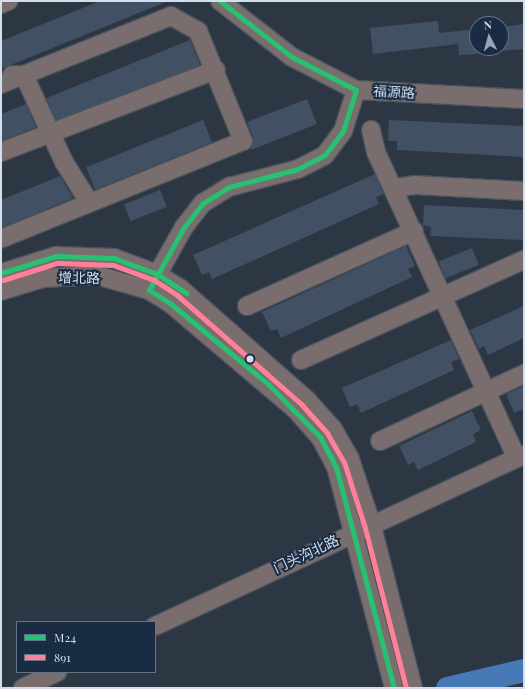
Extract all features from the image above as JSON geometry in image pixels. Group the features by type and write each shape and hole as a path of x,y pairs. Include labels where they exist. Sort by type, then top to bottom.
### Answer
{"street":[{"path":"1,4 8,1"},
{"name":"福源路","path":"220,1 292,57 356,90 524,99"},
{"path":"1,84 171,16 198,31 216,70 243,141 89,202 1,239"},
{"path":"1,152 216,70"},
{"path":"1,75 24,75"},
{"path":"24,75 52,132 64,162 89,202"},
{"path":"153,282 184,227 203,203 229,187 298,169 325,156 343,131 356,90"},
{"path":"371,130 376,152 487,391 520,456"},
{"path":"394,188 415,185 524,191"},
{"path":"247,306 414,231"},
{"name":"增北路","path":"1,273 56,256 114,258 153,282 171,304 268,384 320,437 336,467 394,688"},
{"path":"301,360 524,260"},
{"name":"增北路","path":"1,291 44,278 96,275 153,282 181,289 307,400 328,423 350,459 372,526 413,688"},
{"path":"380,441 524,374"},
{"name":"门头沟北路","path":"156,626 520,456"},
{"path":"23,688 55,673"}],"building":[{"path":"100,1 168,1 1,69 1,41"},
{"path":"438,21 439,33 469,30 469,54 459,55 458,44 373,54 370,28"},
{"path":"524,24 524,49 509,50 509,26"},
{"path":"190,40 200,65 56,123 46,98"},
{"path":"307,99 317,124 251,150 253,137 247,122"},
{"path":"26,104 36,127 1,141 1,114"},
{"path":"203,120 212,142 95,189 86,167"},
{"path":"389,120 524,126 524,157 397,150 397,141 388,141"},
{"path":"375,174 384,194 376,197 379,204 212,279 209,272 202,275 193,255"},
{"path":"60,176 73,198 1,228 1,200"},
{"path":"160,190 167,207 131,221 124,205"},
{"path":"424,205 524,210 524,240 430,236 431,227 423,225"},
{"path":"406,246 415,266 408,269 412,277 281,338 277,329 271,331 262,312"},
{"path":"472,248 479,265 445,278 439,261"},
{"path":"524,306 524,338 488,355 484,346 479,349 470,330"},
{"path":"451,340 459,359 451,362 454,370 361,413 357,404 350,407 342,388"},
{"path":"524,386 524,409 514,413 506,394"},
{"path":"472,411 481,430 473,434 476,442 418,470 414,462 408,465 399,446"}],"waterway":[{"path":"447,688 524,670"}],"transit line":[{"name":"M24","path":"220,1 292,57 356,90 343,131 325,155 298,169 229,187 203,203 184,227 149,290 171,304 268,384 320,437 336,467 394,688"},
{"name":"M24","path":"1,273 56,256 114,258 157,274 186,293"},
{"name":"891","path":"3,280 57,263 113,265 154,280 177,295 302,405 327,433 344,462 365,528 406,688"}]}
